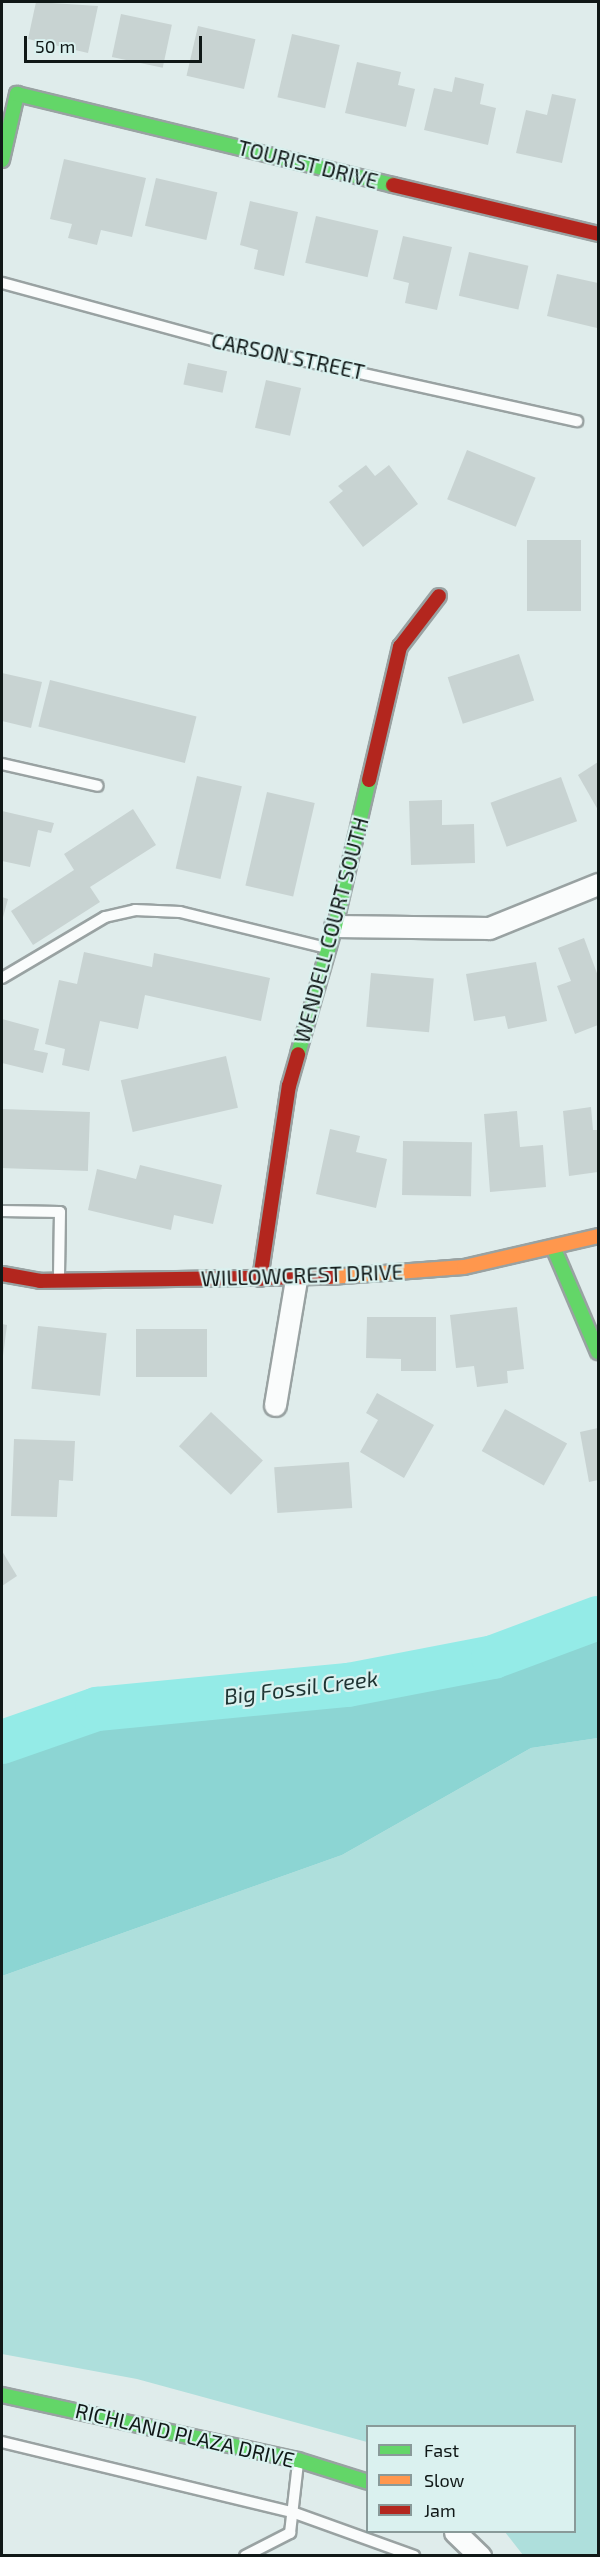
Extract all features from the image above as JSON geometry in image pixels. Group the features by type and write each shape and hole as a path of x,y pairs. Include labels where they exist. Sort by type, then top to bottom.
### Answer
{"street":[{"name":"TOURIST DRIVE","path":"2,160 17,94 598,234"},
{"name":"WENDELL COURT SOUTH","path":"260,1279 289,1086 335,926 400,647 439,596"},
{"path":"335,926 489,928 598,884"},
{"name":"WILLOWCREST DRIVE","path":"2,1274 59,1281 296,1279 464,1267 554,1249 598,1236"},
{"path":"554,1249 598,1352"},
{"path":"275,1405 296,1279"},
{"name":"RICHLAND PLAZA DRIVE","path":"2,2395 298,2460 366,2481"},
{"path":"456,2533 480,2556"}],"lane":[{"name":"CARSON STREET","path":"2,283 215,341 577,421"},
{"path":"2,764 98,786"},
{"path":"2,978 105,917 135,910 180,912 329,948"},
{"path":"2,1211 60,1212 59,1281"},
{"path":"2,2442 292,2512 414,2556"},
{"path":"245,2556 290,2533 298,2460"}],"shaded area":[{"path":"598,1618 598,1738 531,1748 342,1855 2,1976 2,1742 97,1709 347,1685 493,1657"},
{"path":"598,1738 598,2555 523,2555 506,2533 576,2533 576,2425 366,2425 366,2442 137,2379 2,2354 2,1976 342,1855 531,1748"}],"building":[{"path":"36,2 98,6 88,53 28,39"},
{"path":"121,14 172,25 163,68 112,57"},
{"path":"198,26 255,39 244,89 187,76"},
{"path":"292,34 340,45 325,108 277,97"},
{"path":"357,62 401,72 398,85 415,89 406,127 345,113"},
{"path":"455,77 484,84 480,104 496,108 488,145 424,130 434,88 452,92"},
{"path":"552,94 576,99 562,163 516,153 526,110 547,115"},
{"path":"64,159 146,178 132,237 101,230 97,245 68,238 72,224 50,219"},
{"path":"156,178 217,192 206,240 145,226"},
{"path":"250,201 298,212 284,276 254,269 258,250 240,245"},
{"path":"316,216 378,230 368,277 305,263"},
{"path":"403,236 452,247 437,310 405,303 409,283 393,279"},
{"path":"469,252 528,266 518,310 459,296"},
{"path":"557,274 598,283 597,328 547,316"},
{"path":"188,363 227,371 223,393 183,385"},
{"path":"266,380 301,388 290,436 255,428"},
{"path":"467,450 536,478 516,527 447,499"},
{"path":"366,465 375,476 389,465 418,504 363,547 329,502 343,491 338,486"},
{"path":"527,540 581,540 581,611 527,611"},
{"path":"519,654 534,701 463,724 448,677"},
{"path":"2,673 42,682 31,728 2,721"},
{"path":"50,680 197,717 185,763 38,727"},
{"path":"598,762 598,810 578,775"},
{"path":"197,776 242,786 220,879 176,869"},
{"path":"561,777 577,821 507,847 491,803"},
{"path":"267,792 315,803 293,897 245,886"},
{"path":"442,800 442,825 474,824 475,863 411,865 409,801"},
{"path":"133,809 156,845 90,887 100,902 33,945 11,911 74,870 64,854"},
{"path":"2,811 54,823 51,833 38,830 30,867 2,861"},
{"path":"2,897 8,899 2,921"},
{"path":"584,938 598,976 598,1025 575,1034 557,986 571,981 558,948"},
{"path":"84,952 152,967 154,953 270,978 261,1021 145,995 138,1029 100,1021 89,1071 62,1065 65,1049 45,1044 59,980 77,984"},
{"path":"536,962 547,1021 508,1029 505,1016 474,1021 466,974"},
{"path":"371,973 434,978 429,1032 366,1027"},
{"path":"2,1019 39,1029 34,1050 48,1053 43,1073 2,1063"},
{"path":"226,1056 238,1108 133,1132 121,1080"},
{"path":"591,1107 593,1130 598,1130 598,1172 569,1176 563,1111"},
{"path":"2,1109 90,1112 88,1171 2,1168"},
{"path":"517,1111 520,1147 543,1145 546,1187 490,1192 484,1114"},
{"path":"330,1129 360,1136 356,1152 387,1159 376,1208 316,1194"},
{"path":"403,1141 472,1142 471,1196 402,1195"},
{"path":"140,1165 222,1185 213,1224 174,1215 171,1230 88,1210 97,1169 136,1179"},
{"path":"517,1307 524,1369 507,1371 508,1383 477,1387 474,1366 456,1368 450,1315"},
{"path":"367,1317 436,1317 436,1371 401,1371 401,1359 366,1358"},
{"path":"2,1324 7,1325 3,1356 2,1356"},
{"path":"38,1326 107,1333 100,1396 31,1389"},
{"path":"136,1329 207,1329 207,1377 136,1377"},
{"path":"377,1393 434,1425 404,1478 360,1452 378,1420 366,1413"},
{"path":"505,1409 567,1443 544,1485 482,1451"},
{"path":"211,1412 263,1460 231,1495 179,1446"},
{"path":"598,1428 598,1480 589,1482 580,1432"},
{"path":"14,1439 75,1441 73,1481 59,1480 57,1517 11,1516"},
{"path":"349,1462 352,1508 277,1513 274,1467"},
{"path":"2,1551 17,1576 2,1586"}],"waterway":[{"name":"Big Fossil Creek","path":"2,1742 97,1709 348,1685 493,1657 598,1618"}],"traffic: fast":[{"path":"2,160 17,94 393,185"},
{"path":"298,1054 335,926 369,780"},
{"path":"554,1249 598,1352"},
{"path":"2,2395 298,2460 366,2481"}],"traffic: slow":[{"path":"330,1277 464,1267 598,1236"}],"traffic: jam":[{"path":"393,185 598,234"},
{"path":"369,780 400,647 439,596"},
{"path":"260,1279 289,1086 298,1054"},
{"path":"2,1274 40,1281 330,1277"}]}
